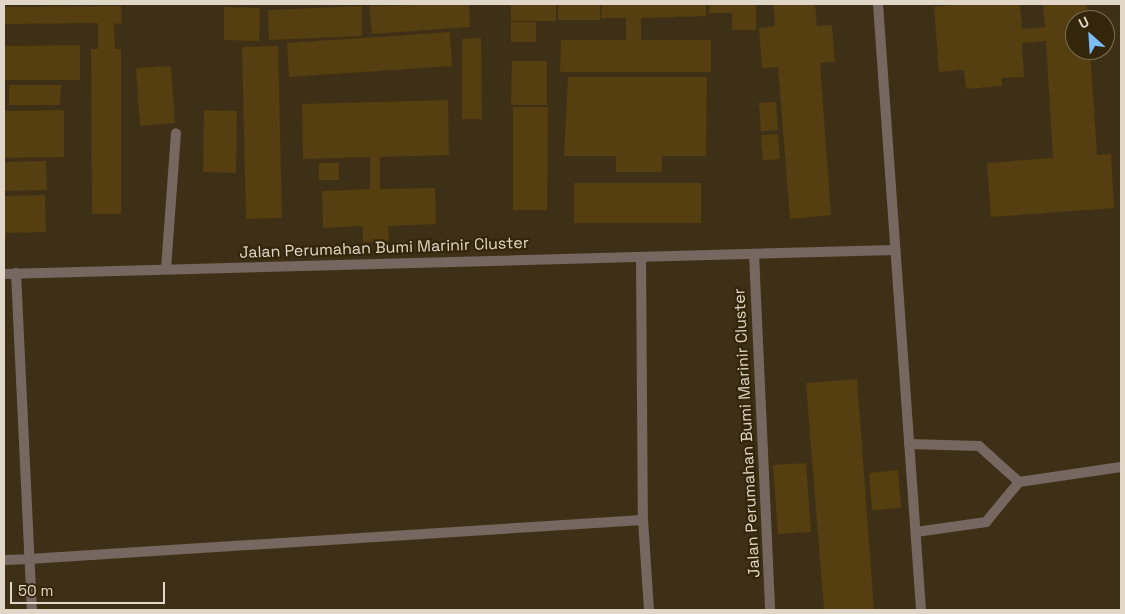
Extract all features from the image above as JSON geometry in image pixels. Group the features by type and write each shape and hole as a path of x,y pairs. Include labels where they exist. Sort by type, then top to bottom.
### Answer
{"street":[{"path":"878,4 921,610"},
{"path":"166,269 176,133"},
{"name":"Jalan Perumahan Bumi Marinir Cluster","path":"4,274 895,250"},
{"name":"Jalan Perumahan Bumi Marinir Cluster","path":"754,254 770,610"},
{"path":"641,256 643,520 649,610"},
{"path":"16,274 32,610"},
{"path":"909,444 979,446 1019,482"},
{"path":"916,532 986,522 1019,482 1121,467"},
{"path":"4,560 643,520"}],"building":[{"path":"469,4 470,27 372,34 369,6"},
{"path":"511,4 556,4 556,21 511,21"},
{"path":"558,4 600,4 600,20 558,20"},
{"path":"602,4 706,4 706,16 641,18 641,40 711,40 711,72 560,72 561,40 626,40 626,18 601,18"},
{"path":"709,4 756,4 756,30 732,30 732,13 709,13"},
{"path":"773,4 815,4 817,26 832,25 835,62 820,63 831,215 790,219 778,67 762,68 759,28 775,26"},
{"path":"960,4 1020,4 1022,29 1045,27 1043,4 1087,4 1087,10 1065,10 1065,60 1091,60 1097,155 1111,154 1114,208 991,217 987,163 1053,158 1046,41 1022,43 1024,77 1002,78 1002,86 966,89 964,70 939,72 934,7"},
{"path":"121,6 122,23 114,24 115,49 121,49 121,214 92,214 91,49 98,49 98,23 4,24 4,7"},
{"path":"362,6 362,36 269,40 268,10"},
{"path":"224,7 260,8 259,41 224,40"},
{"path":"511,22 536,22 536,42 511,42"},
{"path":"450,32 452,66 289,77 287,43"},
{"path":"481,38 482,119 462,119 462,39"},
{"path":"80,45 80,80 4,80 4,46"},
{"path":"278,46 282,218 246,219 242,47"},
{"path":"512,61 547,61 547,105 511,105"},
{"path":"171,66 175,123 140,126 136,68"},
{"path":"568,77 707,77 706,156 662,156 662,172 616,172 616,156 564,156"},
{"path":"9,85 61,85 60,105 9,105"},
{"path":"448,100 449,155 380,157 380,189 435,188 436,224 388,226 389,241 363,242 363,226 323,228 322,191 370,189 370,157 303,159 302,104"},
{"path":"776,102 778,130 761,131 759,103"},
{"path":"513,107 548,107 547,210 513,210"},
{"path":"64,110 64,157 4,158 4,111"},
{"path":"204,110 237,111 236,173 203,172"},
{"path":"778,134 780,159 763,160 761,135"},
{"path":"46,161 47,190 5,191 5,162"},
{"path":"319,163 339,163 339,180 319,180"},
{"path":"574,183 701,183 701,223 574,223"},
{"path":"45,195 46,232 6,233 4,256 4,196"},
{"path":"857,379 874,610 824,610 806,383"},
{"path":"806,463 811,532 778,534 773,465"},
{"path":"898,470 901,508 872,510 869,473"}]}
